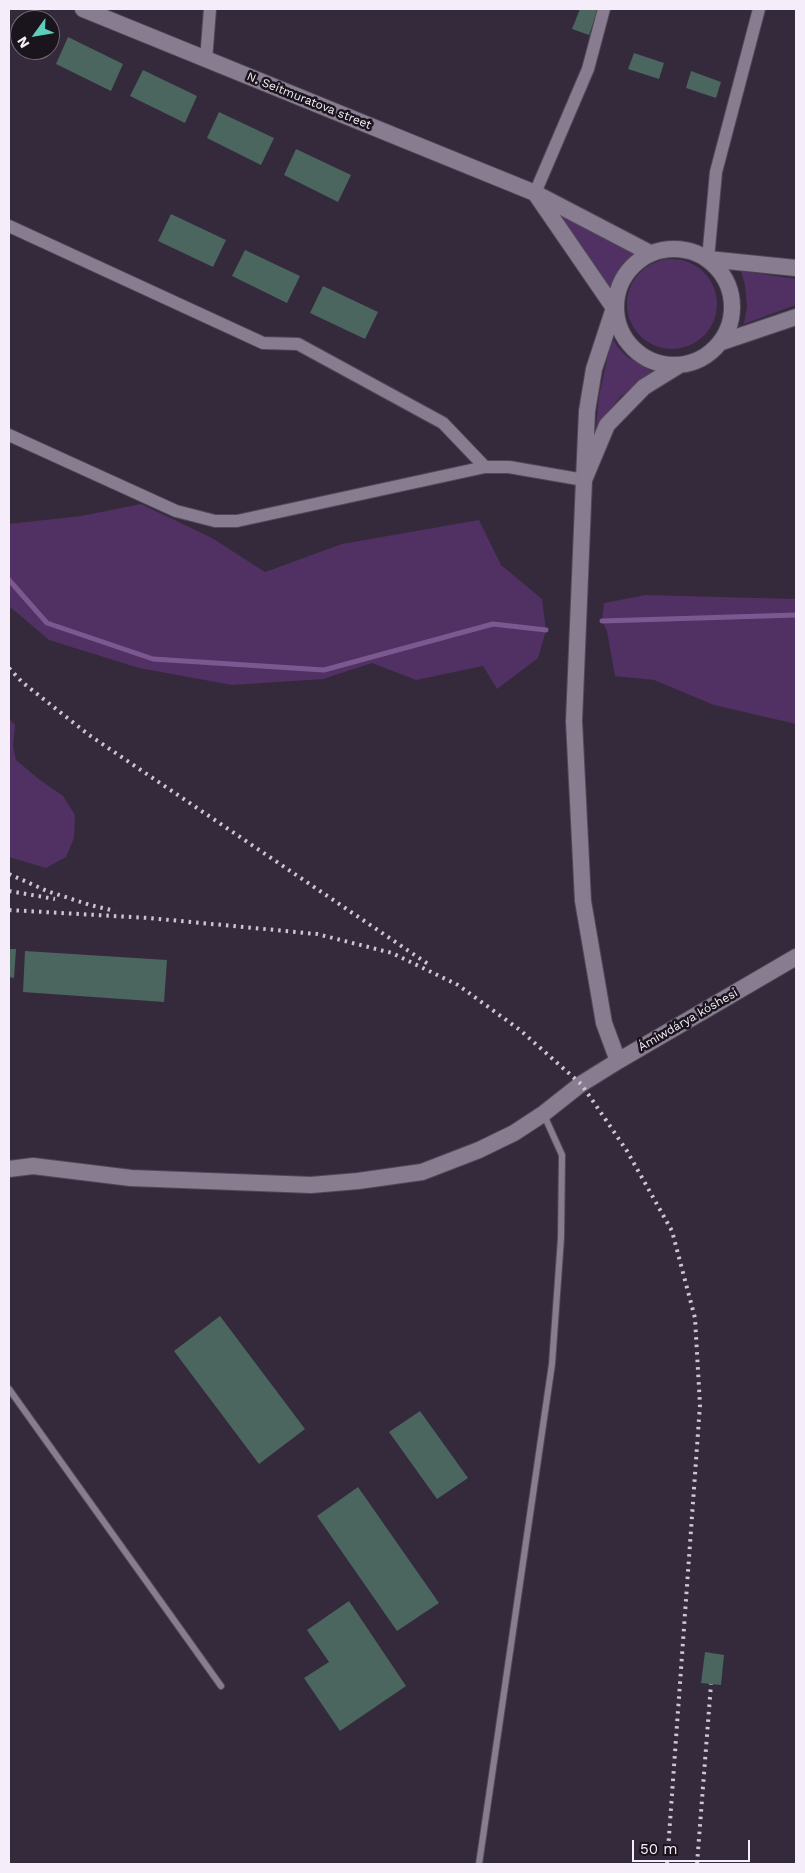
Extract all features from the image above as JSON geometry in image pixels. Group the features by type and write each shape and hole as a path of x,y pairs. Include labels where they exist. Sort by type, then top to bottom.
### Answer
{"street":[{"name":"N. Seitmuratova street","path":"83,9 535,193 650,254"},
{"path":"206,60 210,9"},
{"path":"604,9 588,69 535,193 614,308 619,328 628,344 642,356 659,364 678,366"},
{"path":"708,259 716,172 759,9"},
{"path":"9,226 263,343 298,344 443,423 485,467"},
{"path":"584,480 607,425 644,387 678,366 695,362 710,354 722,342 730,325 733,307 730,289 722,273 708,259 695,252 680,248 664,249 650,254 635,263 624,276 617,292 614,308 594,369 588,402 584,480 574,721 583,901 604,1023 618,1061"},
{"path":"708,259 796,268"},
{"path":"722,342 796,316"},
{"path":"9,435 176,511 215,521 237,521 485,467 509,467 584,480"},
{"name":"Ámiwdárya kóshesi","path":"9,1168 33,1166 131,1178 311,1185 422,1172 479,1150 514,1133 543,1114 581,1084 796,957"}],"lane":[{"path":"479,1864 552,1364 561,1238 562,1154 543,1114"},
{"path":"9,1389 221,1686"}],"shaded area":[{"path":"559,213 637,253 626,263 615,278 610,290"},
{"path":"672,259 689,262 704,272 714,287 717,304 714,321 704,336 689,346 672,349 655,346 640,336 630,321 627,304 630,287 640,272 655,262"},
{"path":"741,271 796,279 796,305 744,324 747,307 745,285"},
{"path":"612,337 626,356 653,372 620,397 596,428 599,396"},
{"path":"141,504 212,538 265,572 342,544 479,520 501,565 542,599 546,630 538,658 497,689 483,666 416,680 372,663 323,679 232,685 139,668 49,640 9,606 9,524 81,516"},
{"path":"646,595 796,599 796,724 714,705 654,680 615,676 607,631 602,621 604,603"},
{"path":"9,719 15,725 13,747 16,760 63,796 75,815 74,838 66,857 46,868 9,857"}],"building":[{"path":"580,9 598,9 589,35 572,29"},
{"path":"68,37 123,64 111,91 56,64 58,60 60,60 60,55"},
{"path":"634,53 664,63 659,79 628,69"},
{"path":"143,70 197,96 185,123 130,96"},
{"path":"691,71 721,82 716,98 686,88"},
{"path":"219,112 274,138 261,165 207,138"},
{"path":"296,149 351,175 338,202 284,175"},
{"path":"171,214 226,240 213,267 158,241"},
{"path":"245,250 300,276 287,303 232,276"},
{"path":"323,286 378,312 365,339 310,313"},
{"path":"9,949 16,949 14,978 9,977"},
{"path":"25,951 167,960 164,1002 23,992"},
{"path":"220,1316 305,1429 259,1464 174,1351"},
{"path":"420,1411 468,1478 437,1499 389,1432"},
{"path":"358,1487 439,1603 397,1631 317,1516"},
{"path":"349,1601 406,1686 340,1731 304,1678 329,1662 307,1630"},
{"path":"705,1652 724,1655 721,1685 701,1683"}],"waterway":[{"path":"9,580 47,623 153,659 324,670 493,624 546,630"},
{"path":"602,621 796,615"}],"railway":[{"path":"9,668 22,682 89,735 431,966"},
{"path":"9,874 47,891 115,911"},
{"path":"9,891 55,899"},
{"path":"9,910 149,918 317,934 392,953 458,985 520,1030 581,1084 595,1104 627,1151 672,1231 695,1318 700,1405 667,1864"},
{"path":"697,1864 711,1684"}]}
